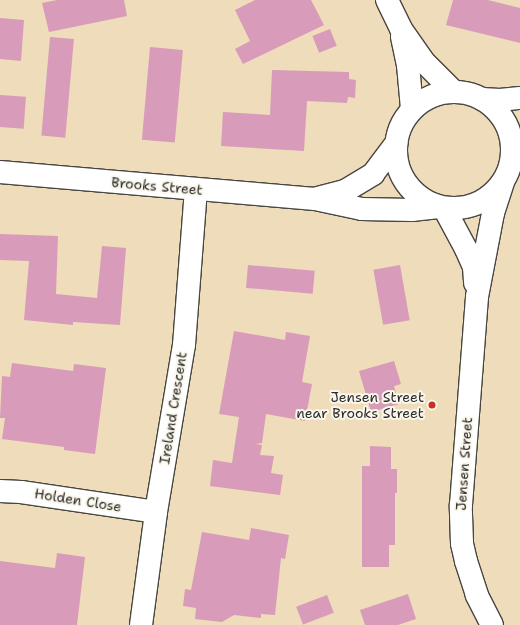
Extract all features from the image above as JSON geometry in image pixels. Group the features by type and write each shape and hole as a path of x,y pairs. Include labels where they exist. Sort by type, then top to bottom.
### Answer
{"street":[{"path":"387,0 401,29 422,61 454,92"},
{"path":"401,29 408,65 412,110"},
{"path":"454,92 474,95 498,111 508,127 516,152 508,174 503,182 490,196 473,206 464,208 442,207 422,199 408,187 399,170 396,152 396,143 401,125 412,110 419,103 436,95 454,92"},
{"path":"482,99 500,100 520,98"},
{"name":"Brooks Street","path":"315,199 345,191 362,182 373,174 396,143"},
{"name":"Brooks Street","path":"0,172 315,199 362,209 412,210 442,207"},
{"name":"Jensen Street","path":"492,625 470,577 462,543 461,498 477,297 493,213 503,182"},
{"name":"Ireland Crescent","path":"141,625 156,512 184,345 196,190"},
{"name":"Jensen Street","path":"442,207 458,231 474,268 477,297"},
{"name":"Holden Close","path":"0,491 21,492 156,512"}],"building":[{"path":"57,0 124,0 127,16 49,32 42,3"},
{"path":"255,0 311,0 324,25 243,64 235,49 250,41 235,10"},
{"path":"453,0 488,0 520,8 520,43 446,25"},
{"path":"0,18 24,20 21,61 0,59"},
{"path":"330,29 337,46 319,53 312,36"},
{"path":"50,37 74,39 65,138 41,136"},
{"path":"150,47 183,50 175,143 142,140"},
{"path":"272,70 349,72 349,79 356,80 355,98 348,97 347,103 307,101 304,151 221,146 223,112 270,115"},
{"path":"0,95 26,97 24,129 0,127"},
{"path":"0,234 58,236 56,294 97,298 102,246 126,248 120,325 73,322 73,325 24,320 29,261 0,260"},
{"path":"248,265 315,271 313,294 246,288"},
{"path":"400,265 410,320 383,325 373,270"},
{"path":"234,331 285,340 286,332 310,336 302,382 312,384 305,421 266,414 262,443 256,444 262,445 260,455 274,456 271,473 283,475 280,495 210,486 213,460 232,463 239,417 219,414"},
{"path":"394,361 401,384 394,386 399,404 371,412 359,371"},
{"path":"12,363 73,371 74,364 106,368 95,454 64,450 64,447 2,439 5,418 0,418 2,376 10,377"},
{"path":"370,446 391,447 391,469 397,469 397,493 395,493 395,545 389,545 389,567 362,567 362,466 370,466"},
{"path":"251,528 289,535 285,559 281,558 275,615 261,614 261,618 234,615 222,622 195,619 196,608 183,606 185,589 191,590 202,532 249,540"},
{"path":"57,553 85,557 77,625 0,625 0,561 55,568"},
{"path":"408,594 416,619 398,625 365,625 360,610"},
{"path":"327,595 334,613 303,625 296,607"}],"place":[{"name":"Jensen Street near Brooks Street","path":"432,405"}]}
